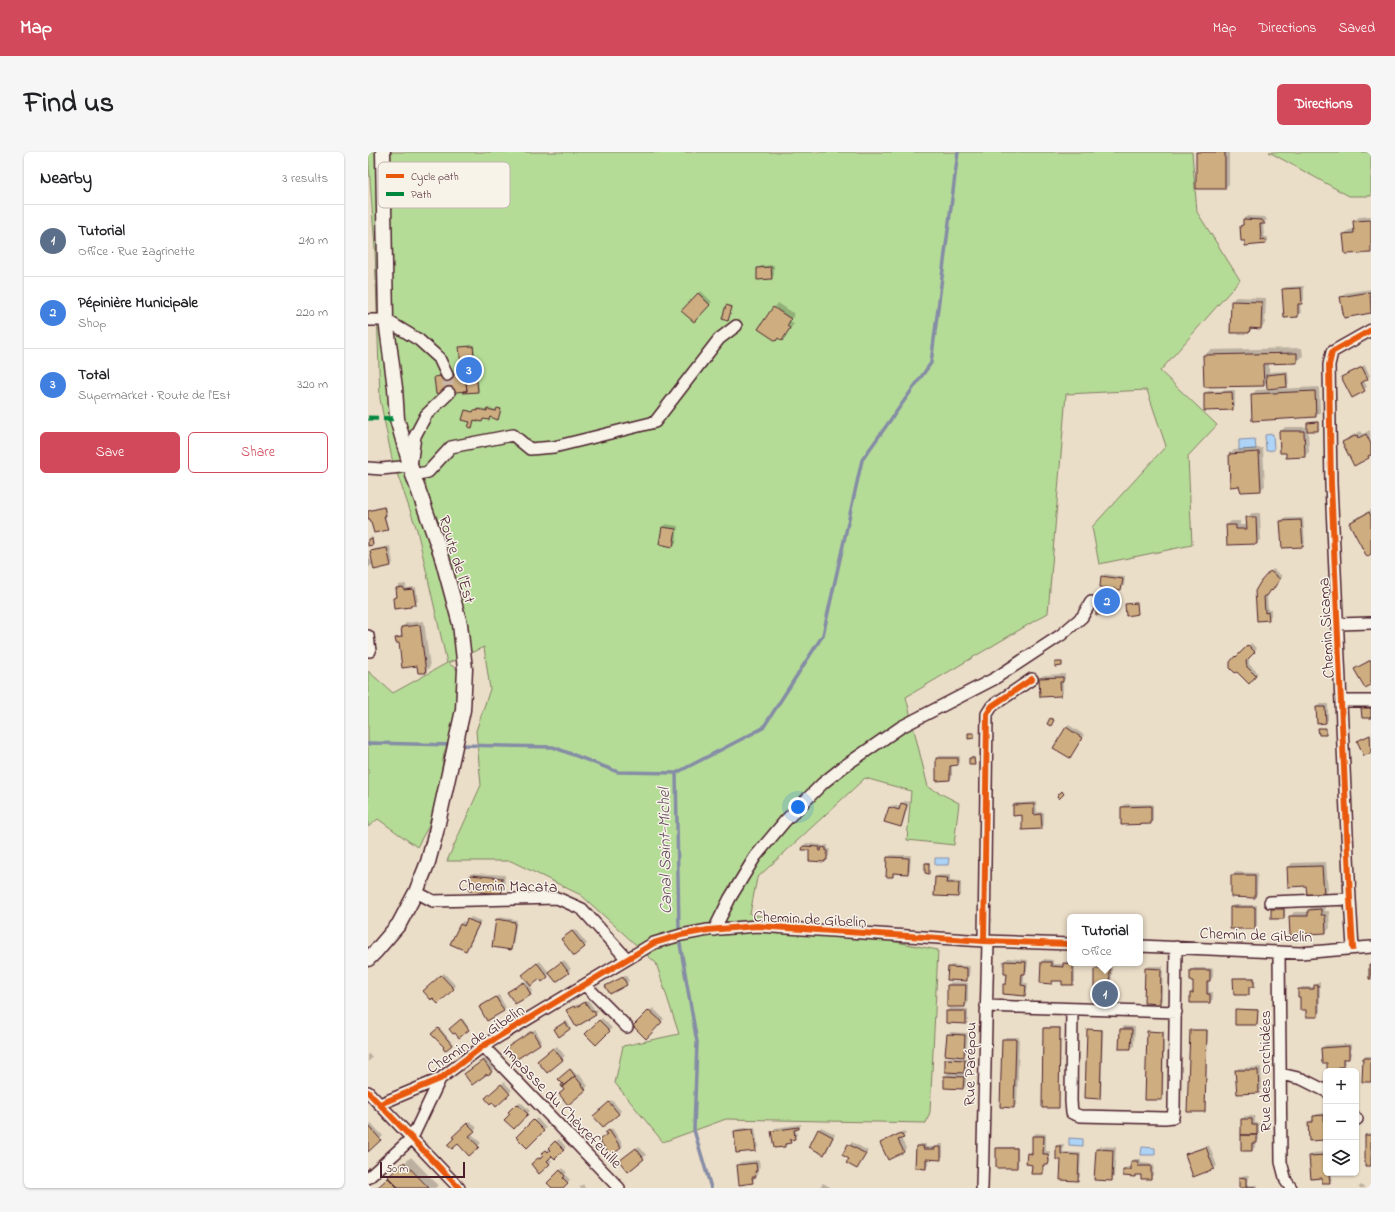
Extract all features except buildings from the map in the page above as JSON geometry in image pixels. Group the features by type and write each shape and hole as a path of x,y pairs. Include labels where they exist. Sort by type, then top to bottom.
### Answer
{"main road":[{"name":"Route de l'Est","path":"383,152 383,162"},
{"name":"Route de l'Est","path":"368,959 399,924 416,892 428,862 463,710 465,670 460,624 441,554 412,471 397,419 395,388 386,320 384,208"}],"street":[{"path":"368,320 386,320 419,340 439,358 447,375"},
{"path":"368,468 428,472 451,447 514,435 530,449 554,447 655,422 719,339 736,326"},
{"name":"Chemin Sicama","path":"1353,948 1331,484 1329,365 1332,352 1371,330"},
{"path":"412,471 415,436 426,415 449,392"},
{"path":"714,930 730,898 755,857 785,821 823,783 843,767 902,727 994,679 1061,635 1082,617 1091,602"},
{"path":"1338,624 1371,623"},
{"path":"368,636 370,651 368,651"},
{"name":"Rue Parépou","path":"982,1188 986,1006 986,714 992,706 1032,679"},
{"path":"1341,701 1371,701"},
{"name":"Chemin Macata","path":"416,892 433,900 557,898 582,909 627,959"},
{"path":"1270,902 1350,899"},
{"name":"Chemin de Gibelin","path":"380,1104 440,1079 483,1046 627,959 654,943 681,935 757,926 986,941 1067,944"},
{"name":"Chemin de Gibelin","path":"1143,946 1300,953 1371,947"},
{"path":"1072,1009 1072,1113 1080,1116 1173,1117 1176,947"},
{"name":"Rue des Orchidées","path":"1278,952 1281,1074 1281,1162 1286,1181 1291,1188"},
{"path":"585,985 627,1027"},
{"path":"986,1006 1176,1012"},
{"name":"Impasse du Chèvrefeuille","path":"483,1046 619,1188"},
{"path":"1281,1074 1302,1079 1323,1090"},
{"name":"Chemin de Gibelin","path":"412,1138 440,1079"},
{"path":"368,1092 459,1188"},
{"path":"368,1178 412,1138"}],"green space":[{"path":"368,152 1192,152 1197,212 1240,280 1160,371 1217,425 1188,456 1192,545 1099,564 1092,527 1166,446 1147,390 1066,394 1048,613 906,697 928,787 959,803 954,845 907,840 911,791 865,778 757,878 750,914 938,950 930,1112 926,1123 726,1119 663,1142 615,1083 623,1046 679,1034 656,963 581,895 511,861 447,861 481,785 476,731 490,689 484,647 448,663 462,673 457,720 444,753 438,800 428,827 417,847 378,819 368,827 368,671 393,693 447,663 417,530 392,459 380,399 375,249"},
{"path":"1269,152 1371,152 1371,196 1349,196"}],"water":[{"path":"1273,434 1274,450 1266,451 1265,435"},
{"path":"1255,439 1256,449 1239,450 1239,440"},
{"path":"935,858 949,858 948,865 935,865"},
{"path":"1069,1138 1083,1139 1083,1146 1069,1145"},
{"path":"1142,1147 1155,1148 1155,1155 1141,1155"}],"waterway":[{"path":"459,745 553,747 618,772 676,773 763,728 823,635 862,460 931,363 958,152"},
{"path":"368,744 453,745"},
{"name":"Canal Saint-Michel","path":"676,773 679,928"},
{"name":"Canal Saint-Michel","path":"680,944 697,1042 694,1130 711,1188"}],"tunnel":[{"path":"447,375 449,393"}],"marked path":[{"path":"368,418 397,419"}],"cycle path":[{"path":"1353,948 1331,484 1329,365 1332,352 1371,330"},
{"path":"984,941 987,714 992,706 1032,679"},
{"path":"380,1104 440,1079 483,1046 654,943 681,935 708,930 757,926 984,941 1067,944"},
{"path":"368,1092 459,1188"}],"place":[{"name":"Total","path":"469,370"},
{"name":"Pépinière Municipale","path":"1107,601"},
{"name":"Tutorial","path":"1105,994"}]}
